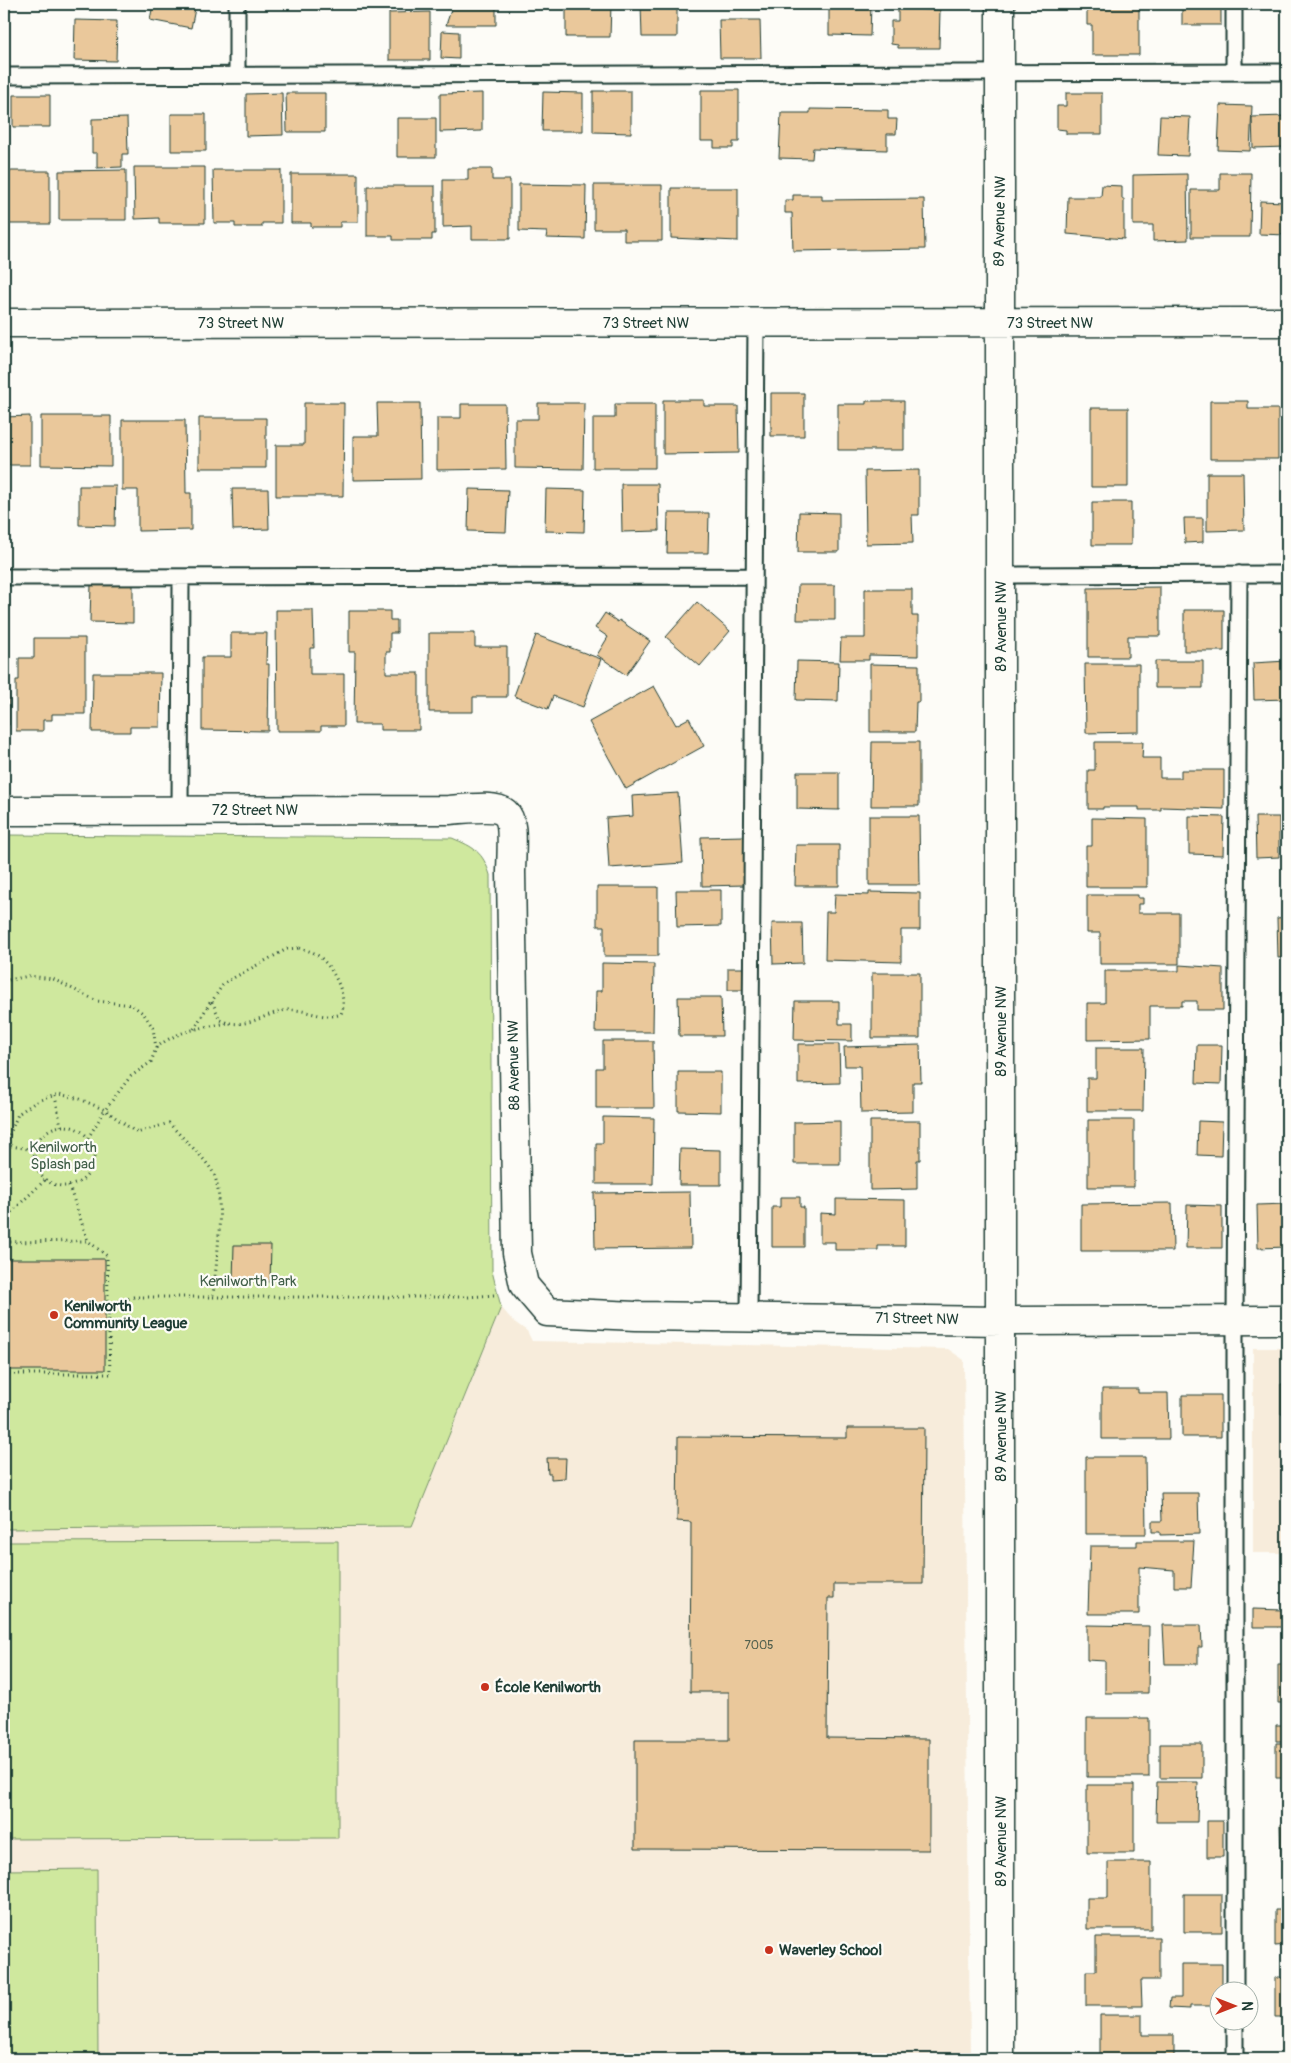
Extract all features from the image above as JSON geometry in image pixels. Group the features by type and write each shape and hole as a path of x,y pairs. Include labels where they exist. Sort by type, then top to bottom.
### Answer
{"street":[{"name":"89 Avenue NW","path":"1000,4 1002,74 1000,323 1002,1321 1000,2059"},
{"name":"73 Street NW","path":"4,323 1287,322"},
{"name":"72 Street NW","path":"4,811 449,810 488,806 505,811"},
{"name":"88 Avenue NW","path":"505,811 510,819 512,828 511,872 518,1253 524,1286"},
{"name":"71 Street NW","path":"524,1286 547,1312 584,1315 1002,1321 1287,1320"}],"lane":[{"path":"237,4 237,74"},
{"path":"1234,4 1234,72"},
{"path":"4,76 1287,72"},
{"path":"749,1316 756,323"},
{"path":"1235,1980 1235,1320 1239,574"},
{"path":"1001,575 1287,574"},
{"path":"4,577 754,576"},
{"path":"180,810 181,578"},
{"path":"1235,2030 1235,2059"}],"path":[{"path":"194,1029 212,1001 224,983 287,949 299,948 307,950 323,960 341,989 344,1007 341,1014 333,1017 298,1010 282,1012 240,1025 220,1020 212,1001"},
{"path":"4,981 29,976 53,979 97,1002 132,1005 144,1014 153,1028 156,1048 151,1062 130,1077 105,1110 88,1138"},
{"path":"156,1048 165,1040 194,1029 227,1023"},
{"path":"88,1241 4,1242 6,1145 18,1114 37,1101 59,1094 80,1099 105,1110 137,1133 169,1123 212,1170 218,1190 219,1225 214,1295"},
{"path":"55,1096 61,1126"},
{"path":"61,1126 79,1130 88,1138 93,1148 94,1161 89,1172 80,1181 69,1186 56,1186 45,1180 38,1172 34,1162 34,1150 38,1140 45,1132 61,1126"},
{"path":"6,1145 34,1150"},
{"path":"4,1219 45,1180"},
{"path":"4,1374 110,1374 107,1256 88,1241 69,1186"},
{"path":"109,1304 134,1297 214,1295 488,1297 524,1286"}],"shaded area":[{"name":"École Kenilworth","path":"501,1307 513,1321 527,1331 532,1341 948,1349 964,1360 970,2059 4,2059 4,1529 412,1526"},
{"path":"1253,1348 1287,1348 1287,1553 1253,1553"}],"green space":[{"name":"Kenilworth Park","path":"4,835 452,838 477,851 484,861 490,875 492,1271 501,1307 412,1526 4,1529"},
{"path":"338,1541 338,1838 4,1839 4,1542"},
{"path":"97,1869 98,2059 4,2059 4,1870"}],"building":[{"path":"153,4 196,4 191,28 150,20"},
{"path":"453,4 496,4 496,25 446,25"},
{"path":"566,4 611,4 610,37 566,37"},
{"path":"641,4 677,4 677,37 642,37"},
{"path":"829,4 871,4 870,36 829,35"},
{"path":"1087,4 1139,4 1139,55 1092,55 1092,25 1087,25"},
{"path":"1182,4 1221,4 1221,25 1182,25"},
{"path":"898,9 940,10 939,48 898,48 898,45 891,44 891,21 898,21"},
{"path":"430,12 430,60 389,60 389,13"},
{"path":"75,20 117,21 116,61 74,60"},
{"path":"719,20 760,20 761,58 720,58"},
{"path":"442,31 459,32 459,59 441,58"},
{"path":"701,90 739,90 739,142 733,142 733,148 714,148 714,141 701,141"},
{"path":"593,91 631,91 631,133 593,132"},
{"path":"543,92 583,93 583,131 542,131"},
{"path":"282,93 283,135 246,136 246,94"},
{"path":"286,93 325,93 325,132 287,132"},
{"path":"482,93 482,131 440,132 440,94"},
{"path":"1066,93 1102,93 1102,134 1066,134 1066,130 1057,129 1057,106 1066,106"},
{"path":"13,95 50,95 50,127 13,127"},
{"path":"1220,105 1252,106 1250,151 1218,150"},
{"path":"810,109 888,110 888,119 897,119 896,134 887,134 887,150 813,148 812,159 779,158 781,113 810,113"},
{"path":"171,114 206,114 206,151 171,151"},
{"path":"1160,116 1190,117 1188,156 1158,155"},
{"path":"1287,116 1287,147 1253,148 1252,117"},
{"path":"127,118 128,154 122,154 122,167 97,168 97,153 92,153 92,119"},
{"path":"397,118 436,118 436,157 397,157"},
{"path":"134,167 205,167 205,223 159,223 159,218 135,219"},
{"path":"468,169 492,169 492,180 510,180 510,239 472,239 472,226 443,227 443,180 468,180"},
{"path":"126,170 126,220 59,220 59,171"},
{"path":"213,170 281,170 281,223 262,223 262,227 235,227 235,223 214,223"},
{"path":"4,171 50,171 50,224 4,224"},
{"path":"1220,173 1251,173 1250,237 1191,237 1191,190 1220,190"},
{"path":"291,174 358,174 358,222 340,222 340,227 311,227 311,223 291,223"},
{"path":"1187,174 1188,240 1153,241 1153,225 1133,225 1133,175"},
{"path":"519,184 586,185 585,239 546,238 547,232 519,231"},
{"path":"594,185 662,185 662,241 624,241 624,229 594,229"},
{"path":"1102,185 1122,186 1122,199 1124,199 1124,239 1067,234 1068,197 1101,197"},
{"path":"367,186 435,186 435,234 432,234 432,240 393,240 393,236 367,236"},
{"path":"671,188 738,188 738,241 671,238"},
{"path":"793,195 822,195 822,200 924,199 925,249 793,251 792,213 785,213 785,200 793,200"},
{"path":"1285,197 1287,197 1287,235 1259,234 1260,201 1285,202"},
{"path":"771,393 804,393 804,436 771,436"},
{"path":"663,400 704,400 704,406 738,406 739,453 663,454"},
{"path":"866,401 904,401 904,450 838,450 838,404 866,404"},
{"path":"1210,401 1248,401 1248,409 1278,409 1278,459 1210,459"},
{"path":"304,403 344,403 343,496 276,496 276,445 304,445"},
{"path":"377,403 420,403 421,479 353,480 353,436 378,436"},
{"path":"538,403 584,403 583,469 515,468 515,419 538,419"},
{"path":"461,404 505,404 506,469 437,470 437,418 461,418"},
{"path":"615,404 655,404 655,468 593,468 593,418 615,418"},
{"path":"1091,408 1128,408 1128,487 1091,487"},
{"path":"30,416 30,465 4,465 4,417"},
{"path":"41,416 111,416 111,466 41,465"},
{"path":"199,418 266,418 266,468 199,468"},
{"path":"122,420 185,420 186,493 191,493 191,530 138,531 138,490 122,490"},
{"path":"919,470 919,515 912,515 913,543 866,544 865,471"},
{"path":"1207,473 1243,473 1244,530 1207,531"},
{"path":"621,484 658,484 659,531 622,532"},
{"path":"79,486 116,486 115,526 79,525"},
{"path":"232,489 268,489 269,529 233,530"},
{"path":"469,489 508,490 506,532 468,531"},
{"path":"546,489 585,490 584,532 545,531"},
{"path":"1092,502 1131,502 1131,545 1092,545"},
{"path":"799,512 839,513 839,552 798,552"},
{"path":"668,513 709,513 708,553 667,553"},
{"path":"1184,518 1203,518 1203,542 1185,543"},
{"path":"91,584 133,585 133,623 90,622"},
{"path":"798,585 835,585 835,620 797,620"},
{"path":"1160,587 1160,636 1128,636 1128,657 1088,657 1088,588"},
{"path":"865,589 912,589 912,616 918,616 918,656 869,655 869,660 840,660 841,638 865,638"},
{"path":"697,602 730,631 700,666 666,637"},
{"path":"276,610 313,610 314,648 310,648 310,674 344,674 344,726 321,726 321,731 277,731"},
{"path":"1184,610 1224,610 1224,651 1184,651"},
{"path":"349,611 390,611 390,620 397,620 397,633 390,633 390,652 386,652 386,673 419,673 419,730 380,730 380,724 354,724 355,652 349,652"},
{"path":"605,613 650,641 626,675 597,655 608,637 595,628"},
{"path":"231,633 267,633 266,664 269,664 268,731 202,730 202,657 231,657"},
{"path":"429,633 475,633 475,647 507,647 507,697 473,697 473,712 429,712"},
{"path":"536,635 601,659 583,707 553,696 548,709 514,696"},
{"path":"34,638 85,638 85,714 52,714 52,720 43,720 43,731 16,731 16,680 19,680 19,658 34,658"},
{"path":"4,659 6,659 6,673 9,673 9,725 4,725"},
{"path":"797,661 839,662 838,701 796,700"},
{"path":"1155,661 1203,661 1203,688 1155,688"},
{"path":"1287,661 1287,699 1254,700 1253,663"},
{"path":"870,664 919,665 919,702 916,702 915,732 870,732"},
{"path":"1085,664 1139,664 1139,732 1086,733"},
{"path":"93,673 161,673 160,727 130,727 130,732 92,732"},
{"path":"654,686 676,725 689,718 704,746 626,789 589,722"},
{"path":"872,742 919,742 919,806 871,806"},
{"path":"1095,742 1143,742 1142,758 1160,758 1160,778 1181,778 1181,770 1224,770 1224,809 1161,807 1161,810 1139,810 1139,807 1103,807 1103,809 1088,809 1088,770 1095,770"},
{"path":"797,772 839,772 839,810 797,809"},
{"path":"678,793 683,863 609,868 606,818 633,816 632,796"},
{"path":"869,816 919,816 920,885 869,885"},
{"path":"1189,816 1224,817 1223,855 1189,854"},
{"path":"1255,817 1279,817 1279,857 1256,858"},
{"path":"1092,818 1147,819 1147,887 1086,887 1086,846 1092,846"},
{"path":"745,836 746,885 702,886 701,837"},
{"path":"796,845 839,845 839,886 795,886"},
{"path":"597,887 658,887 658,956 604,956 604,926 597,926"},
{"path":"676,890 721,890 721,926 677,927"},
{"path":"869,892 920,893 920,930 901,930 901,962 825,960 826,912 834,912 835,894 869,895"},
{"path":"1087,895 1138,895 1138,898 1143,898 1143,904 1138,904 1138,913 1179,913 1179,964 1100,964 1100,933 1087,933"},
{"path":"1287,917 1287,957 1278,958 1277,918"},
{"path":"772,923 802,923 803,963 773,964"},
{"path":"602,963 654,964 653,1032 595,1032 596,991 602,991"},
{"path":"1179,965 1223,968 1223,1010 1197,1010 1197,1001 1182,1001 1182,1006 1150,1006 1150,1039 1087,1040 1087,1003 1105,1003 1105,971 1179,971"},
{"path":"728,968 745,968 745,990 728,990"},
{"path":"872,973 920,973 920,1038 872,1038"},
{"path":"1282,995 1287,995 1287,1036 1283,1036"},
{"path":"678,997 721,997 722,1036 679,1036"},
{"path":"795,1001 839,1001 839,1024 852,1024 852,1041 794,1040"},
{"path":"603,1041 653,1041 654,1108 596,1108 596,1068 603,1068"},
{"path":"1281,1042 1287,1042 1287,1084 1284,1084"},
{"path":"798,1044 839,1044 840,1083 798,1084"},
{"path":"920,1045 921,1082 913,1082 913,1112 861,1113 860,1066 845,1066 844,1047"},
{"path":"1197,1045 1222,1045 1221,1084 1196,1083"},
{"path":"1096,1048 1144,1048 1143,1111 1087,1111 1087,1078 1096,1078"},
{"path":"678,1072 721,1072 721,1112 678,1111"},
{"path":"603,1117 654,1118 653,1184 596,1184 596,1143 603,1143"},
{"path":"1281,1119 1287,1119 1287,1144 1281,1144"},
{"path":"1088,1120 1134,1120 1134,1187 1088,1187"},
{"path":"840,1121 840,1164 794,1164 794,1122"},
{"path":"870,1121 920,1121 920,1160 917,1160 917,1189 870,1190"},
{"path":"1198,1121 1222,1122 1221,1156 1197,1155"},
{"path":"680,1149 721,1150 721,1185 679,1185"},
{"path":"690,1192 691,1248 595,1249 594,1193"},
{"path":"780,1197 800,1197 800,1207 804,1207 804,1247 772,1247 772,1207 780,1207"},
{"path":"836,1199 905,1200 905,1246 878,1246 878,1250 835,1250 835,1242 820,1242 820,1213 836,1214"},
{"path":"1172,1203 1173,1251 1081,1251 1081,1204"},
{"path":"1287,1204 1287,1247 1258,1248 1257,1205"},
{"path":"1187,1205 1222,1206 1222,1248 1186,1248"},
{"path":"234,1245 271,1245 270,1282 233,1281"},
{"name":"Kenilworth Community League","path":"4,1259 105,1259 105,1370 4,1370"},
{"path":"1281,1384 1287,1384 1287,1414 1281,1414"},
{"path":"1102,1389 1138,1389 1138,1393 1168,1393 1169,1439 1102,1439"},
{"path":"1182,1395 1221,1395 1221,1437 1182,1437"},
{"path":"847,1428 924,1428 923,1584 834,1584 834,1598 828,1598 827,1738 929,1739 929,1850 635,1849 635,1740 729,1740 729,1692 690,1692 691,1522 677,1521 678,1437 847,1438"},
{"path":"1086,1457 1145,1457 1146,1534 1086,1534"},
{"path":"547,1458 566,1458 565,1478 551,1479 551,1474 548,1474"},
{"path":"1161,1493 1198,1493 1199,1534 1160,1535 1160,1532 1152,1532 1152,1521 1162,1521"},
{"path":"1137,1541 1194,1541 1191,1587 1174,1587 1174,1570 1139,1567 1139,1614 1088,1614 1090,1546 1137,1546"},
{"path":"1285,1587 1287,1587 1287,1626 1285,1626"},
{"path":"1253,1609 1283,1610 1283,1627 1253,1627"},
{"path":"1087,1625 1149,1626 1148,1693 1105,1693 1105,1661 1087,1660"},
{"path":"1163,1625 1201,1625 1202,1647 1198,1647 1198,1664 1165,1664"},
{"path":"1278,1664 1287,1664 1287,1703 1278,1703"},
{"path":"1087,1718 1149,1718 1149,1777 1087,1777"},
{"path":"1276,1725 1287,1725 1287,1741 1276,1741"},
{"path":"1276,1743 1287,1743 1287,1778 1276,1778"},
{"path":"1160,1744 1202,1744 1202,1778 1160,1778"},
{"path":"1157,1782 1198,1782 1197,1822 1156,1822"},
{"path":"1087,1785 1134,1785 1134,1853 1087,1853"},
{"path":"1207,1821 1223,1821 1223,1857 1207,1857"},
{"path":"1280,1824 1287,1824 1287,1862 1281,1862"},
{"path":"1108,1862 1151,1862 1151,1929 1087,1929 1087,1898 1108,1898"},
{"path":"1184,1894 1222,1894 1222,1932 1184,1932"},
{"path":"1275,1910 1287,1910 1287,1945 1275,1946"},
{"path":"1096,1937 1159,1937 1159,1980 1141,1980 1142,2006 1086,2006 1086,1971 1096,1971"},
{"path":"1181,1964 1222,1964 1222,1980 1208,1980 1208,2006 1190,2006 1190,2009 1169,2008 1170,1998 1181,1998"},
{"path":"1275,1978 1287,1978 1287,2017 1275,2017"},
{"path":"1100,2015 1142,2015 1142,2035 1174,2035 1174,2059 1100,2059"}],"place":[{"name":"Kenilworth Community League","path":"54,1315"},
{"name":"École Kenilworth","path":"485,1687"},
{"name":"Waverley School","path":"769,1950"}],"park label":[{"name":"Kenilworth Splash pad","path":"63,1156"}]}
